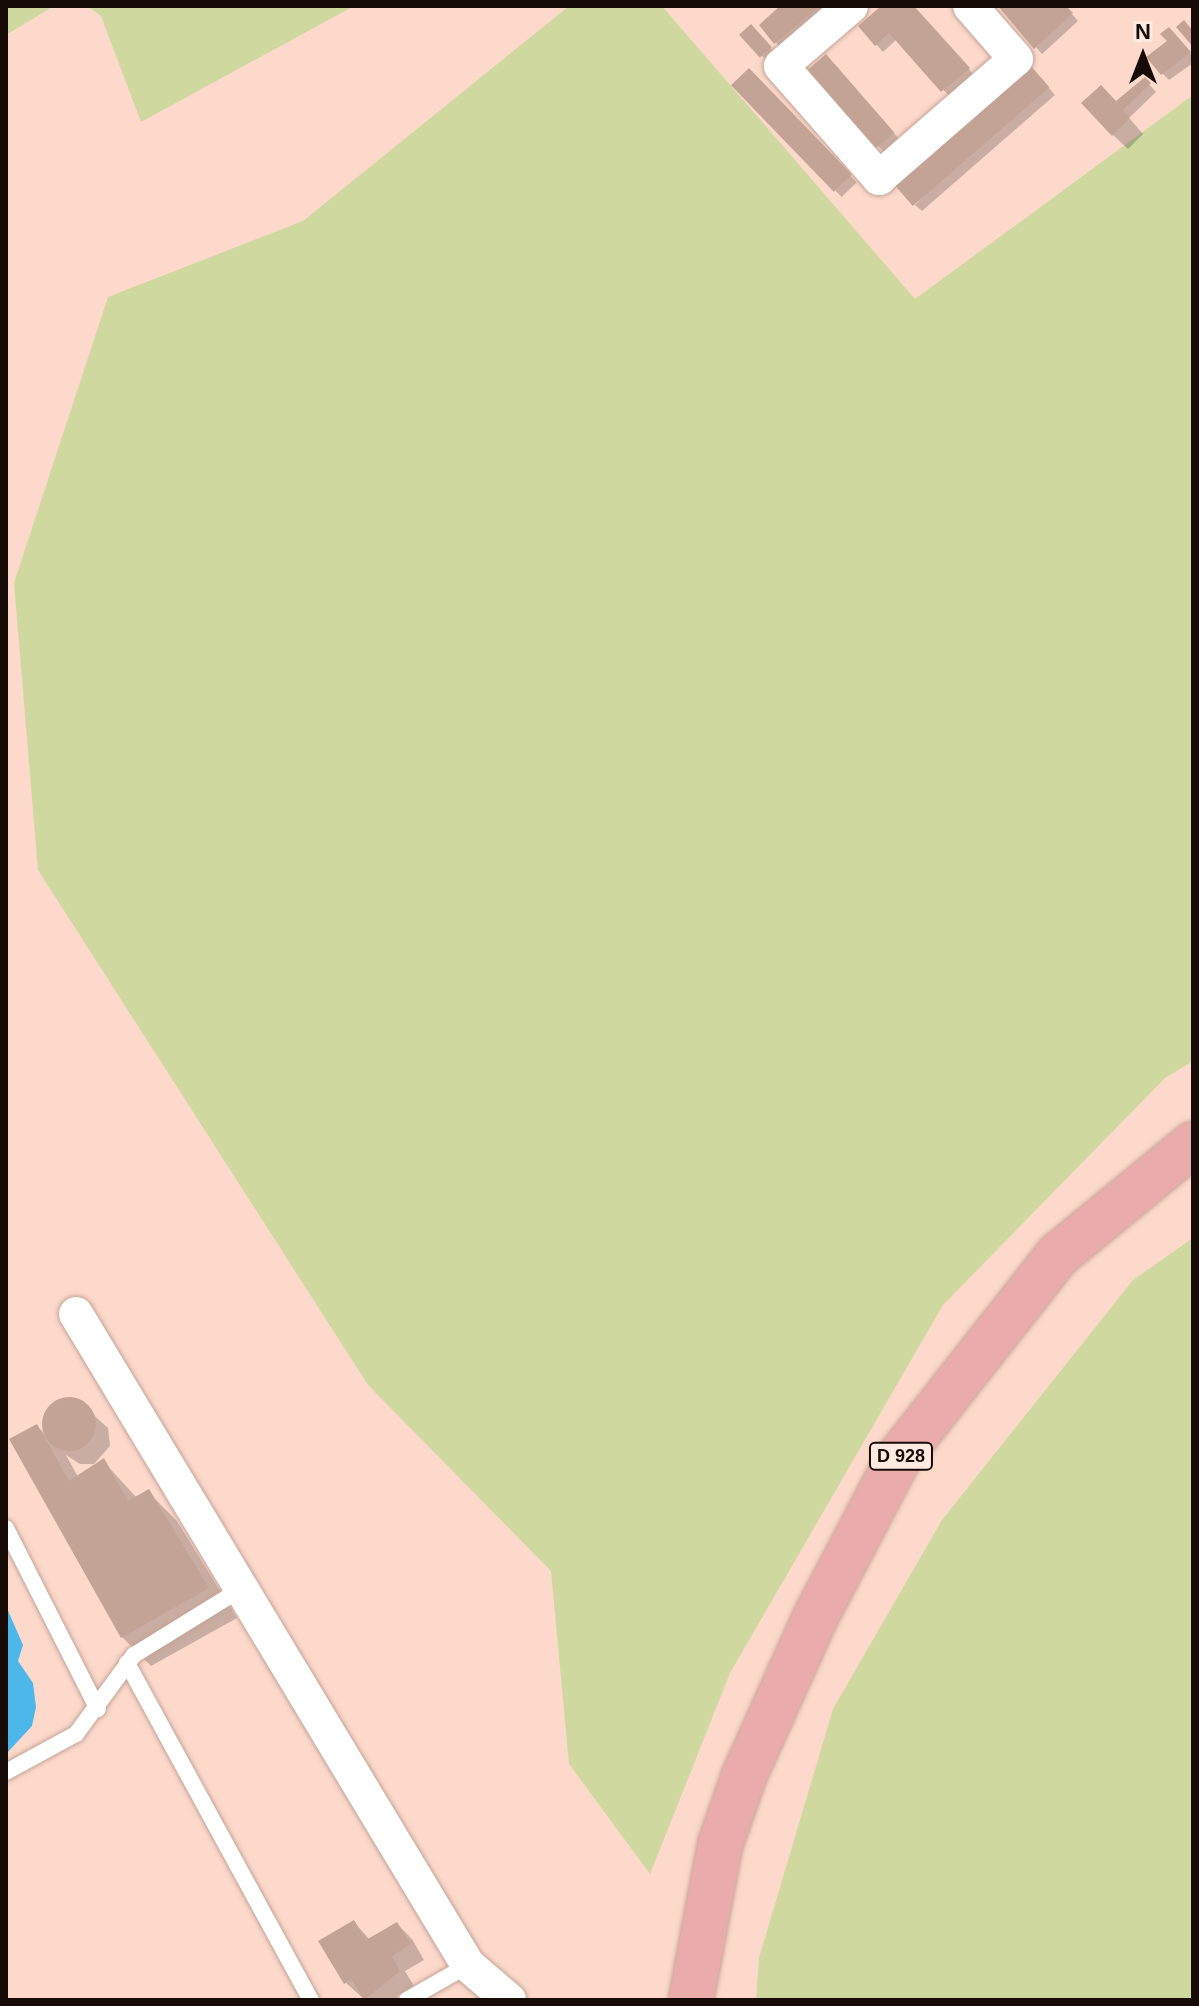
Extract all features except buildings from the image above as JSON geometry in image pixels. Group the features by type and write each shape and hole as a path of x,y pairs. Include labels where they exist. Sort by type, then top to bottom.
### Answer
{"main road":[{"name":"D 928","path":"691,2000 720,1845 744,1776 815,1618 899,1457 1058,1255 1193,1144"}],"street":[{"path":"851,6 781,66 879,178 1016,59 970,6"},
{"path":"76,1314 468,1965 509,2000"}],"lane":[{"path":"6,1528 98,1709"},
{"path":"6,1772 76,1734 98,1709 127,1663 241,1589"},
{"path":"127,1663 311,2000"},
{"path":"407,2000 468,1965"}],"green space":[{"path":"6,6 54,6 6,35"},
{"path":"87,6 354,6 141,122 101,16"},
{"path":"569,6 662,6 915,299 1193,95 1193,1061 1165,1078 943,1305 730,1673 650,1874 569,1764 551,1571 368,1385 38,870 14,583 108,297 303,221"},
{"path":"1193,1238 1193,2000 756,2000 759,1958 833,1709 942,1520 1133,1280"}],"water":[{"path":"6,1606 23,1645 18,1661 33,1683 36,1707 32,1726 6,1754"}]}
